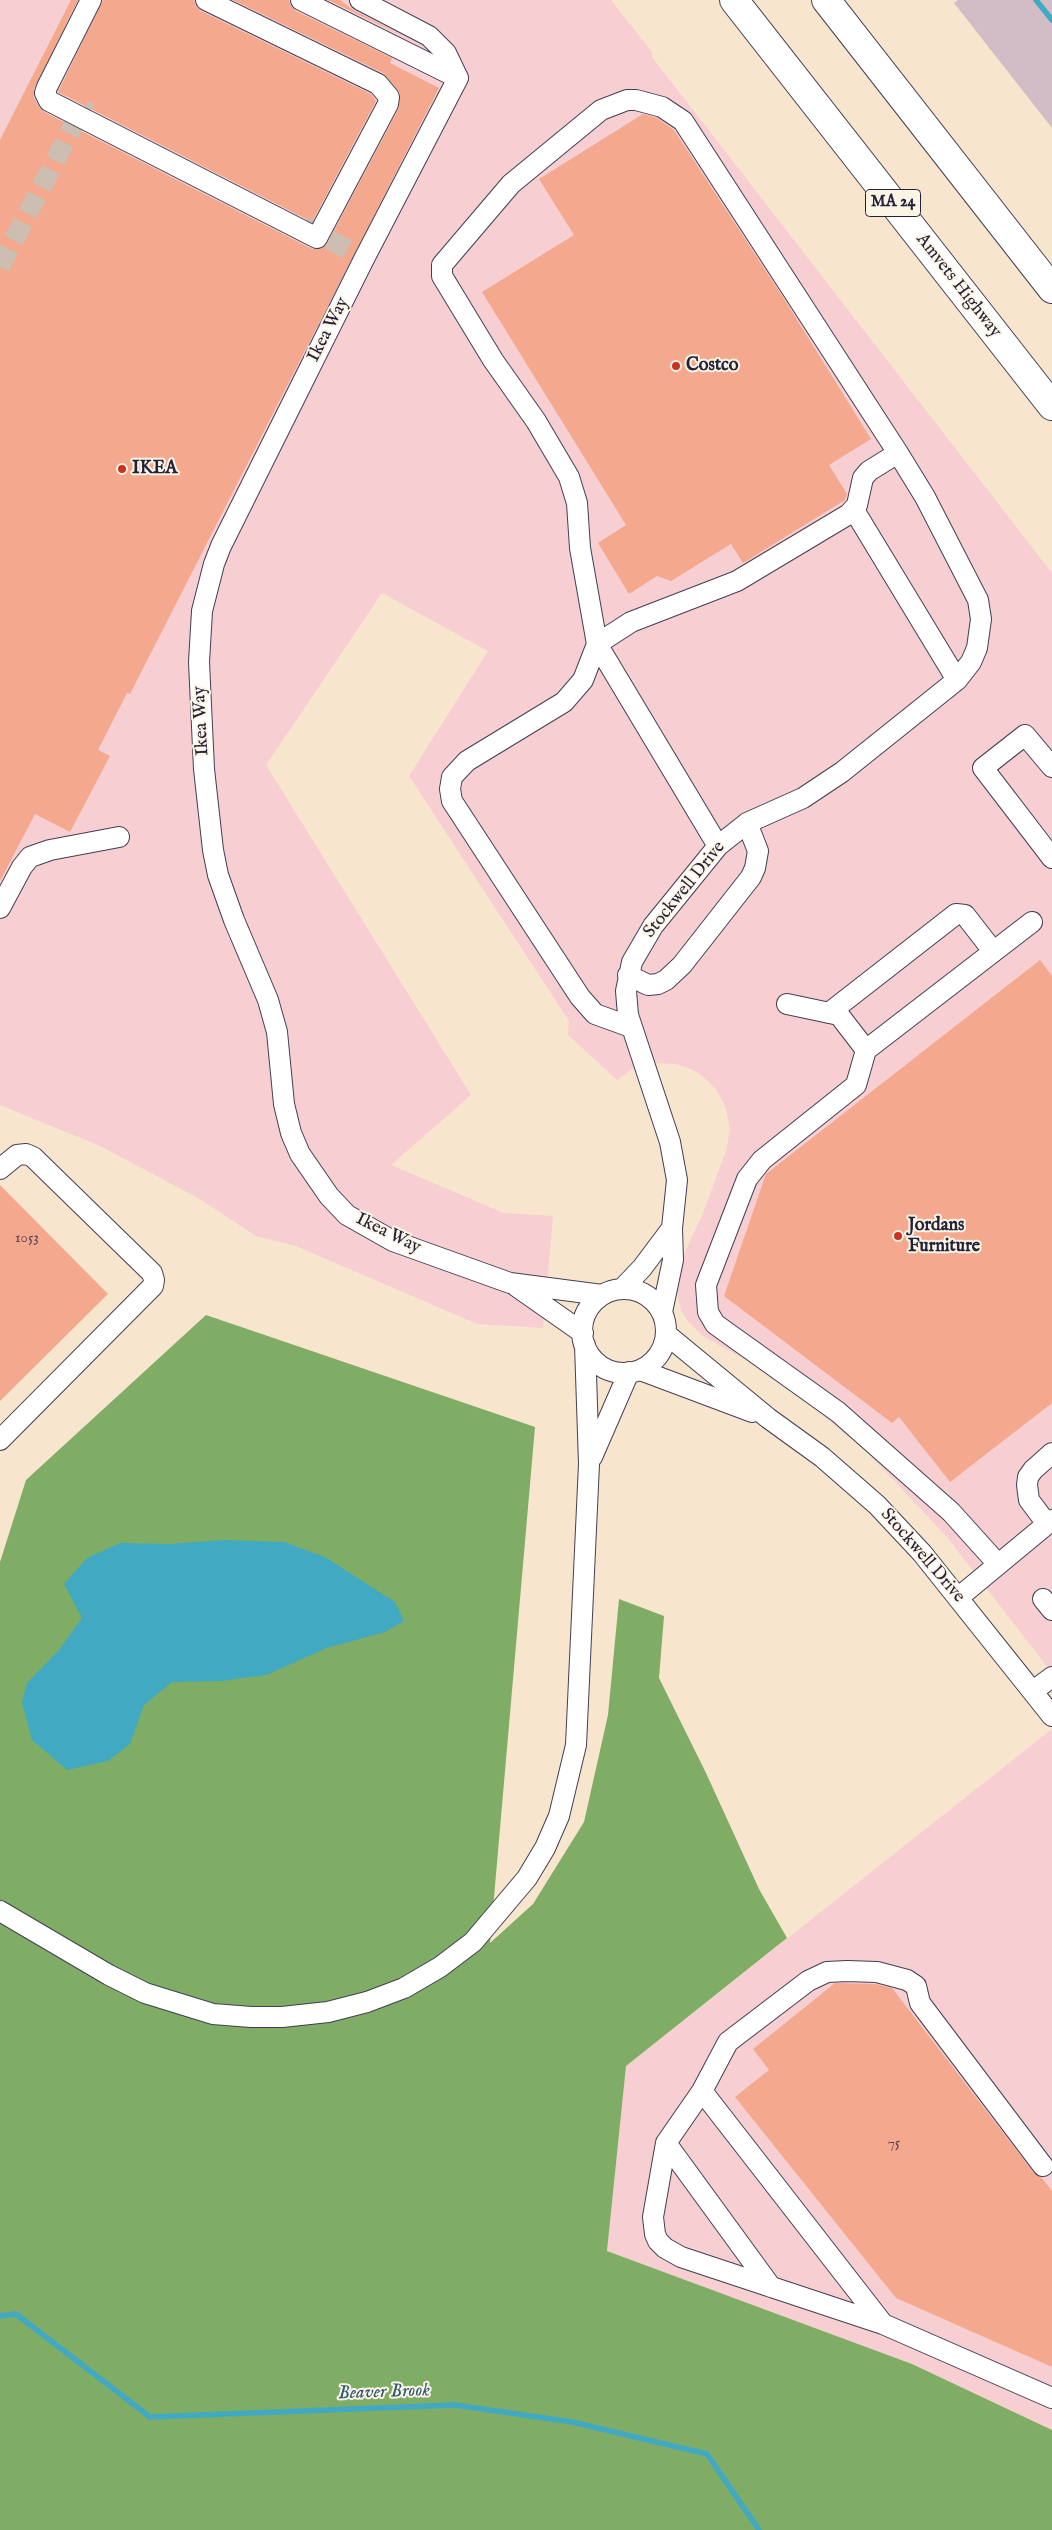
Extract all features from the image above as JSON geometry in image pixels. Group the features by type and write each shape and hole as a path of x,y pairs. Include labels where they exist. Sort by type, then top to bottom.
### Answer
{"highway":[{"name":"Amvets Highway","path":"734,0 1052,406"},
{"path":"826,0 1052,289"}],"street":[{"path":"91,0 47,86 45,93 49,101 317,238 388,104 389,97 378,84 206,0"},
{"path":"301,0 458,78"},
{"path":"360,0 430,36 446,53 458,78"},
{"name":"Ikea Way","path":"458,78 360,256 221,546 206,590 200,632 199,695 213,850 224,893 268,1000 277,1032 284,1104 291,1133 314,1176 347,1214 376,1233 510,1283 602,1296"},
{"name":"Stockwell Drive","path":"597,644 580,548 577,503 569,477 532,414 486,348 442,276 441,270 442,265 511,184 601,110 613,104 636,100 662,107 683,121 925,497 970,582 980,609 981,628 971,662 957,680 820,788 803,798 747,823 718,846 653,926 636,955 628,975 626,1003 631,1027 670,1142 676,1180 672,1228 673,1260 662,1312"},
{"path":"631,1027 595,1014 580,997 452,801 450,789 452,777 467,761 564,702 583,680 597,644 631,622 737,581 854,510 863,478 870,471 898,453"},
{"path":"854,510 957,680"},
{"path":"597,644 718,846"},
{"path":"1052,767 1025,735 983,768 1052,858"},
{"path":"628,975 648,985 658,984 671,976 688,958 751,877 755,868 758,851 747,823"},
{"path":"0,908 22,867 30,857 50,850 119,837"},
{"path":"829,1013 956,914 965,915 993,951"},
{"path":"997,1563 951,1512 838,1412 714,1324 708,1312 706,1285 747,1179 762,1160 856,1085 866,1050 1032,922"},
{"path":"787,1004 840,1016 866,1050"},
{"path":"0,1169 16,1155 26,1154 33,1157 152,1273 154,1280 153,1286 0,1440"},
{"path":"0,1911 109,1976 145,1993 213,2014 251,2018 328,2012 367,2002 404,1988 440,1967 474,1942 527,1878 545,1848 559,1816 570,1778 576,1745 580,1704 590,1464 584,1339 586,1316 602,1296 622,1289 642,1268 672,1228"},
{"name":"Ikea Way","path":"510,1283 584,1339"},
{"path":"584,1339 592,1357 602,1367 615,1372 635,1371 656,1359 666,1334 662,1312 645,1295 622,1289"},
{"name":"Stockwell Drive","path":"666,1334 768,1418 822,1457 870,1498 922,1553 959,1597 1052,1716"},
{"path":"590,1464 635,1371"},
{"name":"Stockwell Drive","path":"635,1371 768,1418"},
{"path":"959,1597 997,1563 1049,1522 1029,1500 1027,1485 1032,1470 1052,1452"},
{"path":"1033,1691 1052,1677"},
{"path":"1049,2166 920,2004 916,1986 907,1980 877,1972 847,1970 827,1972 808,1981 728,2042 702,2091 666,2143 654,2217 655,2234 658,2241 665,2248 681,2257 883,2324 1052,2398"},
{"path":"702,2091 883,2324"},
{"path":"666,2143 771,2287"}],"shaded area":[{"path":"0,0 611,0 652,52 652,57 1052,573 1052,1673 946,1536 868,1453 809,1404 746,1360 703,1336 687,1320 681,1310 676,1288 679,1265 703,1213 726,1151 730,1130 726,1108 716,1089 700,1074 691,1069 675,1064 652,1063 631,1070 617,1080 568,1035 569,1021 409,776 488,651 382,593 266,765 471,1095 391,1165 504,1213 553,1216 543,1328 477,1324 296,1246 256,1236 198,1198 100,1146 0,1105"},
{"path":"958,0 1052,0 1052,128 954,3"},
{"path":"1052,1729 1052,2430 912,2364 607,2251 626,2066"}],"green space":[{"path":"206,1315 535,1427 490,1943 533,1904 584,1822 608,1715 619,1599 664,1616 659,1678 706,1773 759,1889 787,1938 626,2066 607,2251 912,2364 1052,2430 1052,2530 0,2530 0,1562 26,1480"}],"water":[{"path":"225,1540 284,1542 325,1557 395,1602 404,1621 385,1632 327,1648 266,1675 222,1681 172,1682 144,1705 130,1744 108,1761 67,1770 32,1740 22,1703 27,1683 59,1650 82,1618 64,1584 87,1558 120,1543 169,1544"}],"building":[{"name":"IKEA","path":"71,0 78,0 34,89 34,98 39,107 44,112 312,249 323,248 327,244 398,110 400,93 383,73 233,0 289,0 291,6 296,11 392,58 390,63 439,88 130,694 127,693 98,750 110,756 70,832 35,814 0,881 0,140"},
{"path":"103,0 194,0 196,6 201,11 371,94 376,101 312,222 58,92"},
{"path":"328,0 340,0 355,11 403,36"},
{"name":"Costco","path":"643,114 657,118 674,130 786,302 871,439 829,465 847,494 845,500 743,563 731,544 671,581 657,576 629,594 598,543 626,525 482,292 574,235 539,179"},
{"name":"Jordans Furniture","path":"1040,960 1052,976 1052,1403 950,1482 899,1417 892,1423 724,1296 766,1174"},
{"path":"0,1185 108,1294 0,1401"},
{"path":"835,1983 875,1984 892,1988 1034,2173 1041,2177 1052,2191 1052,2367 896,2298 735,2097 769,2070 753,2049"}],"waterway":[{"path":"1036,0 1052,20"},
{"name":"Beaver Brook","path":"0,2316 16,2314 150,2417 455,2405 572,2422 707,2454 759,2530"}],"tunnel":[{"path":"0,267 82,109 90,113"},
{"path":"303,226 355,253"}],"place":[{"name":"Costco","path":"676,366"},
{"name":"IKEA","path":"122,469"},
{"name":"Jordans Furniture","path":"898,1236"}]}
